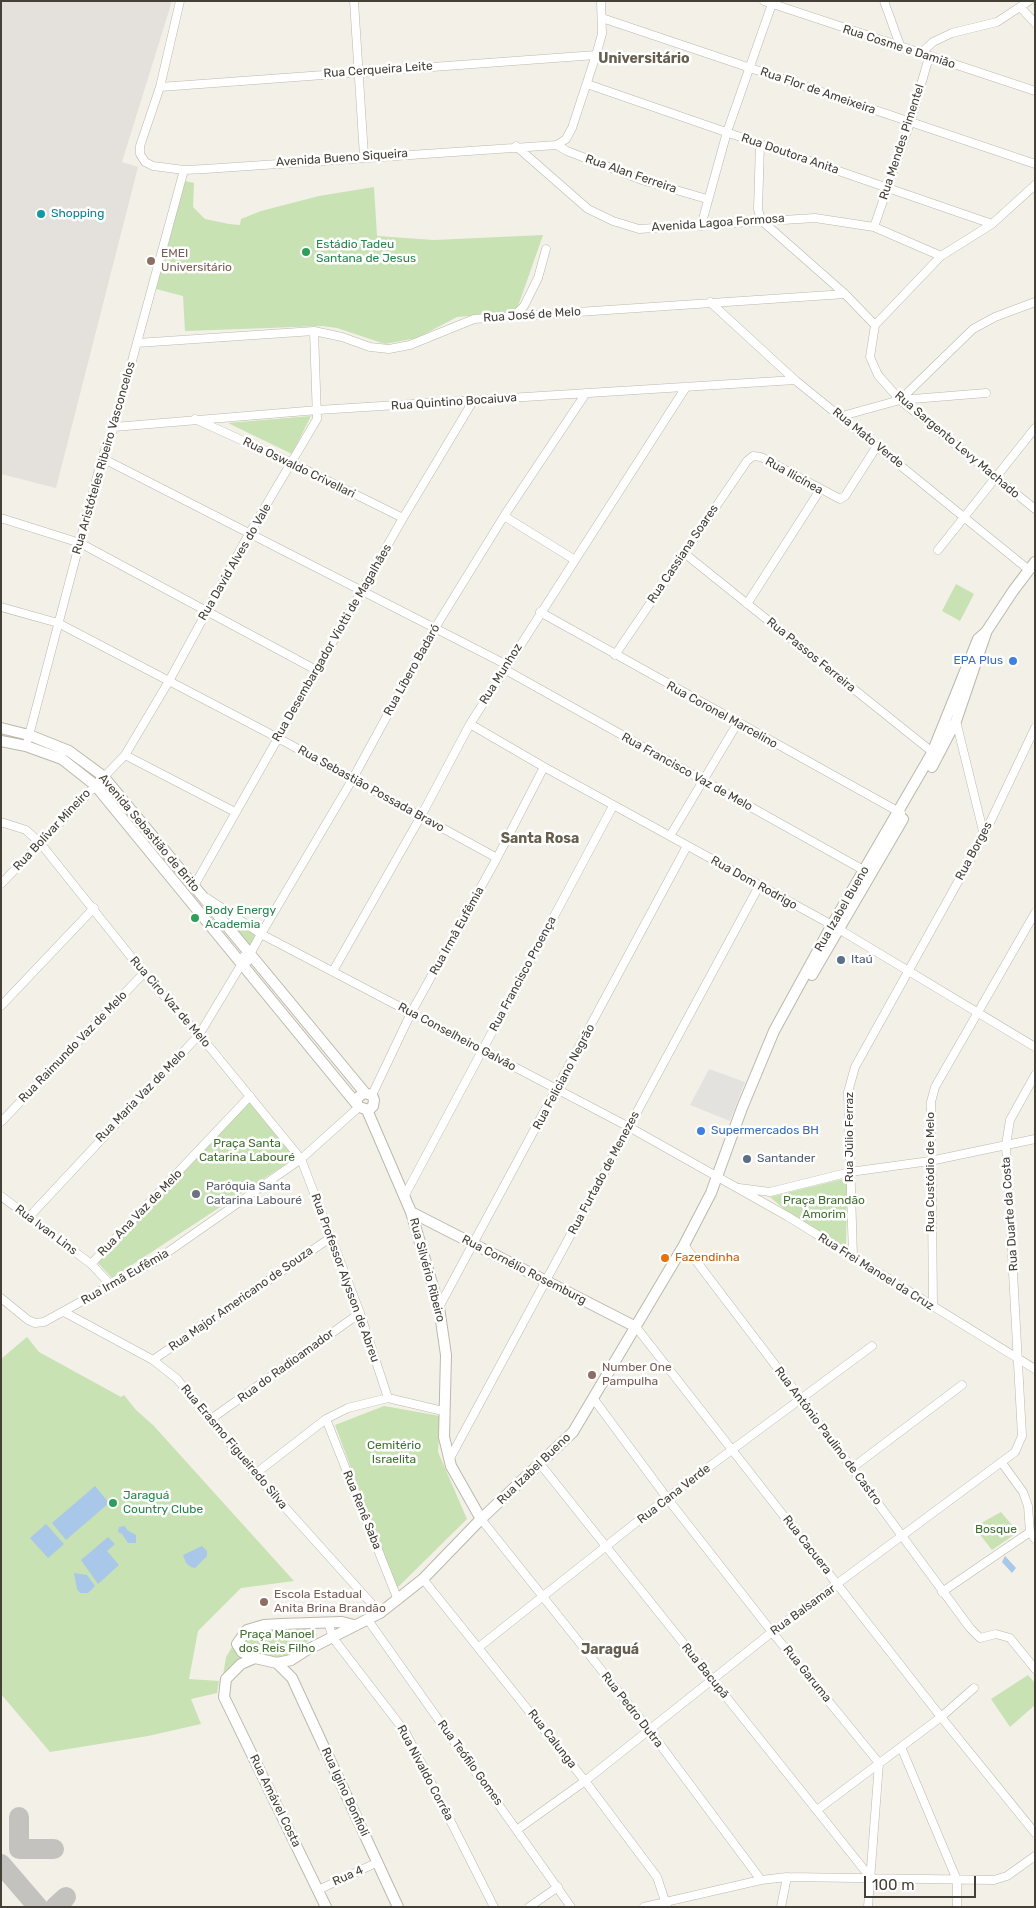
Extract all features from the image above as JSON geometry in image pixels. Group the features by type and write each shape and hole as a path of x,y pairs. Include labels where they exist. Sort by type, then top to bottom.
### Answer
{"street":[{"path":"160,87 180,1"},
{"path":"354,1 364,156"},
{"path":"557,145 566,139 572,128 596,55 602,18 601,1"},
{"path":"884,1 901,48"},
{"path":"920,54 933,42 952,33 997,22 1029,1"},
{"path":"701,226 727,132 751,68 770,2"},
{"name":"Rua Cosme e Damião","path":"770,2 901,48 1035,91"},
{"path":"1020,7 1035,23"},
{"name":"Rua Flor de Ameixeira","path":"602,18 1035,164"},
{"name":"Rua Cerqueira Leite","path":"160,87 596,55"},
{"name":"Rua Mendes Pimentel","path":"874,227 910,123 929,57"},
{"name":"Rua Doutora Anita","path":"586,84 992,224"},
{"name":"Avenida Bueno Siqueira","path":"160,87 140,146 140,154 145,162 153,166 184,170 364,156 557,145"},
{"path":"760,144 758,209 761,220 845,294 875,325 941,256 992,224 1035,185"},
{"name":"Rua Alan Ferreira","path":"557,145 567,151 642,180 707,199"},
{"name":"Avenida Lagoa Formosa","path":"516,146 588,209 613,221 639,229 816,218 874,227 941,256"},
{"name":"Rua Aristóteles Ribeiro Vasconcelos","path":"26,746 102,458 114,427 184,170"},
{"path":"514,316 524,306 538,278 546,249"},
{"name":"Rua José de Melo","path":"137,342 314,331 342,337 370,347 389,349 410,345 474,319 845,294"},
{"name":"Rua Mato Verde","path":"710,302 795,380 1032,566"},
{"path":"900,400 973,330 995,317 1035,302"},
{"name":"Rua Sargento Levy Machado","path":"875,325 870,356 878,374 900,400 1035,509"},
{"name":"Rua David Alves do Vale","path":"103,776 125,755 169,681 249,534 317,418 314,331"},
{"name":"Rua Quintino Bocaiuva","path":"114,427 318,410 795,380"},
{"name":"Rua Munhoz","path":"333,971 421,816 470,724 540,612 686,387"},
{"path":"842,416 900,400 986,392"},
{"name":"Rua Líbero Badaró","path":"250,954 352,780 435,628 504,516 586,393"},
{"name":"Rua Desembargador Viotti de Magalhães","path":"197,889 235,812 318,672 403,518 473,401"},
{"name":"Rua Oswaldo Crivellari","path":"194,419 292,463 403,518"},
{"path":"938,550 1035,428"},
{"name":"Rua Ilicínea","path":"753,456 762,457 834,498 840,499 845,496 877,446"},
{"name":"Rua Cassiana Soares","path":"615,655 747,461 753,456"},
{"name":"Rua Francisco Vaz de Melo","path":"102,458 435,628 506,667 703,782 867,872"},
{"path":"747,604 820,490"},
{"path":"504,516 575,560"},
{"path":"1,518 80,543 318,672"},
{"name":"Rua Passos Ferreira","path":"684,553 935,755"},
{"name":"Rua Izabel Bueno","path":"935,755 962,677 978,639 986,632 1032,566"},
{"name":"Rua Sebastião Possada Bravo","path":"1,607 58,623 278,738 497,858"},
{"name":"Rua Coronel Marcelino","path":"540,612 737,724 902,814"},
{"name":"Rua Izabel Bueno","path":"354,1625 380,1613 423,1579 481,1519 573,1432 684,1245 719,1179 742,1108 774,1031 935,755 955,728 986,632"},
{"path":"962,677 962,684 954,711 955,728 984,835"},
{"name":"Rua Dom Rodrigo","path":"470,724 544,768 835,927 1035,1047"},
{"path":"670,836 737,724"},
{"name":"Avenida Sebastião de Brito","path":"1,728 29,734 69,751 103,776 368,1094"},
{"name":"Rua Borges","path":"908,972 984,835 1035,728"},
{"name":"Avenida Sebastião de Brito","path":"1,741 26,746 62,759 95,785 241,965 361,1107"},
{"path":"125,755 235,812"},
{"name":"Rua Irmã Eufêmia","path":"368,1094 544,768"},
{"name":"Rua Bolívar Mineiro","path":"1,884 103,776"},
{"name":"Rua Francisco Proença","path":"405,1195 613,806"},
{"name":"Rua Ciro Vaz de Melo","path":"1,822 26,830 40,844 94,908 144,973 199,1035 301,1159"},
{"name":"Rua Feliciano Negrão","path":"439,1307 687,846"},
{"name":"Rua Furtado de Menezes","path":"449,1460 759,886"},
{"name":"Rua Conselheiro Galvão","path":"197,889 261,934 629,1127 719,1179"},
{"path":"1,1006 94,908"},
{"name":"Rua Custódio de Melo","path":"933,1307 930,1161 931,1102 935,1087 1035,913"},
{"name":"Rua Maria Vaz de Melo","path":"29,1217 199,1035 241,965 248,963 250,954"},
{"name":"Rua Júlio Ferraz","path":"852,1257 848,1092 855,1067 908,972"},
{"name":"Rua Raimundo Vaz de Melo","path":"1,1122 144,973"},
{"name":"Rua Duarte da Costa","path":"1019,1359 1006,1145 1010,1120 1035,1075"},
{"path":"368,1094 374,1103 361,1107 359,1096 368,1094"},
{"name":"Rua Ana Vaz de Melo","path":"91,1264 250,1096"},
{"name":"Rua Irmã Eufêmia","path":"1,1298 28,1320 36,1323 44,1322 64,1312 155,1261 301,1159 361,1107"},
{"name":"Rua Silvério Ribeiro","path":"361,1107 412,1212 419,1221 439,1307 446,1355 443,1411 444,1437 449,1460 481,1519"},
{"path":"735,1187 770,1192 850,1172 930,1161 1035,1139"},
{"name":"Rua Professor Alysson de Abreu","path":"301,1159 360,1313 388,1398"},
{"name":"Rua Frei Manoel da Cruz","path":"719,1179 852,1257 1035,1369"},
{"path":"768,1207 765,1202 770,1192"},
{"name":"Rua Ivan Lins","path":"1,1196 91,1264 112,1286"},
{"name":"Rua Cornélio Rosemburg","path":"419,1221 474,1245 636,1327"},
{"name":"Rua Major Americano de Souza","path":"153,1360 330,1238"},
{"name":"Rua Antônio Paulino de Castro","path":"684,1245 801,1399 970,1628 980,1638 996,1634 1010,1638 1035,1669"},
{"name":"Rua Erasmo Figueiredo Silva","path":"64,1312 153,1360 177,1379 212,1419 255,1474 380,1613"},
{"name":"Rua do Radioamador","path":"212,1419 360,1313"},
{"name":"Rua Cacuera","path":"636,1327 941,1717 1035,1833"},
{"name":"Rua Cana Verde","path":"479,1647 607,1548 667,1498 872,1346"},
{"name":"Rua Balsamar","path":"518,1829 586,1781 772,1632 1015,1452 1022,1436 1019,1359"},
{"path":"852,1468 962,1385"},
{"path":"255,1474 326,1419 348,1408 388,1398 443,1411"},
{"name":"Rua Garuma","path":"593,1398 667,1498 772,1632 879,1763"},
{"name":"Rua Renê Saba","path":"326,1419 398,1600"},
{"path":"942,1592 1032,1535 1028,1506 1023,1492 1002,1463"},
{"name":"Rua Bacupã","path":"540,1465 870,1877"},
{"name":"Rua Pedro Dutra","path":"481,1519 542,1598 650,1731 761,1880"},
{"name":"Rua Calunga","path":"423,1579 586,1781 657,1877 666,1904"},
{"name":"Rua Teófilo Gomes","path":"368,1620 518,1829 571,1907"},
{"name":"Rua Nivaldo Corrêa","path":"328,1622 334,1638 406,1733 494,1907"},
{"path":"342,1622 354,1625 334,1638 305,1651 291,1660 277,1663 255,1658 242,1652 236,1644 247,1630 264,1625 342,1622"},
{"name":"Rua Amável Costa","path":"255,1658 232,1670 226,1679 224,1697 326,1907"},
{"name":"Rua Igino Bonfioli","path":"291,1660 292,1678"},
{"name":"Rua Igino Bonfioli","path":"277,1663 292,1678 398,1907"},
{"path":"817,1810 941,1717 974,1688"},
{"path":"901,1747 957,1880 957,1907"},
{"path":"868,1907 879,1763"},
{"path":"644,1907 666,1904 761,1880 787,1877 994,1880 1007,1876 1035,1856"},
{"name":"Rua 4","path":"318,1890 378,1862"},
{"path":"780,1907 787,1877"},
{"path":"529,1907 558,1887"}],"shaded area":[{"path":"1,1 172,1 122,162 138,167 56,488 1,474"},
{"path":"709,1069 745,1082 730,1121 690,1105"}],"green space":[{"path":"185,181 194,183 193,207 205,219 229,224 240,225 241,219 261,211 319,196 374,187 377,236 434,240 543,235 516,312 457,317 417,338 385,344 337,328 322,326 185,331 183,296 156,289"},
{"path":"311,416 292,454 228,423"},
{"path":"956,584 974,594 960,621 942,611"},
{"path":"211,902 259,931 250,950"},
{"name":"Praça Santa Catarina Labouré","path":"249,1102 295,1158 112,1278 97,1262"},
{"name":"Praça Brandão Amorim","path":"847,1178 846,1249 792,1216 770,1197"},
{"name":"Jaraguá Country Clube","path":"27,1337 39,1352 121,1397 124,1395 294,1581 241,1588 198,1631 189,1679 219,1681 217,1693 191,1699 201,1724 148,1736 50,1752 1,1694 1,1359"},
{"name":"Cemitério Israelita","path":"384,1406 440,1416 438,1452 467,1519 396,1589 335,1425"},
{"name":"Bosque","path":"1001,1512 1018,1532 992,1550 974,1527"},
{"name":"Praça Manoel dos Reis Filho","path":"299,1627 317,1634 286,1658 256,1656 236,1645 249,1632 264,1628"},
{"path":"232,1647 240,1655 252,1658 223,1676 226,1657"},
{"path":"1028,1675 1035,1683 1035,1705 1010,1727 991,1699"}],"water":[{"path":"95,1486 109,1503 66,1540 52,1523"},
{"path":"46,1524 64,1544 48,1558 30,1538"},
{"path":"125,1526 127,1530 136,1535 136,1543 128,1543 122,1534 118,1532 119,1527"},
{"path":"108,1537 115,1544 107,1551 119,1565 98,1584 81,1560"},
{"path":"202,1546 207,1551 207,1556 195,1568 191,1567 186,1563 183,1555"},
{"path":"1005,1556 1016,1568 1012,1573 1002,1562"},
{"path":"74,1573 87,1575 95,1586 88,1593 80,1593 77,1589"}],"taxiway":[{"path":"19,1817 19,1849 54,1849"},
{"path":"1,1864 38,1907"},
{"path":"55,1907 66,1897"}],"place":[{"name":"Shopping","path":"41,214"},
{"name":"Estádio Tadeu Santana de Jesus","path":"306,252"},
{"name":"EMEI Universitário","path":"151,261"},
{"name":"EPA Plus","path":"1013,661"},
{"name":"Body Energy Academia","path":"195,918"},
{"name":"Itaú","path":"841,960"},
{"name":"Supermercados BH","path":"701,1131"},
{"name":"Santander","path":"747,1159"},
{"name":"Paróquia Santa Catarina Labouré","path":"196,1194"},
{"name":"Fazendinha","path":"665,1258"},
{"name":"Number One Pampulha","path":"592,1375"},
{"name":"Jaraguá Country Clube","path":"113,1503"},
{"name":"Escola Estadual Anita Brina Brandão","path":"264,1602"}],"district":[{"name":"Universitário","path":"644,59"},
{"name":"Santa Rosa","path":"540,839"},
{"name":"Jaraguá","path":"610,1650"}]}
